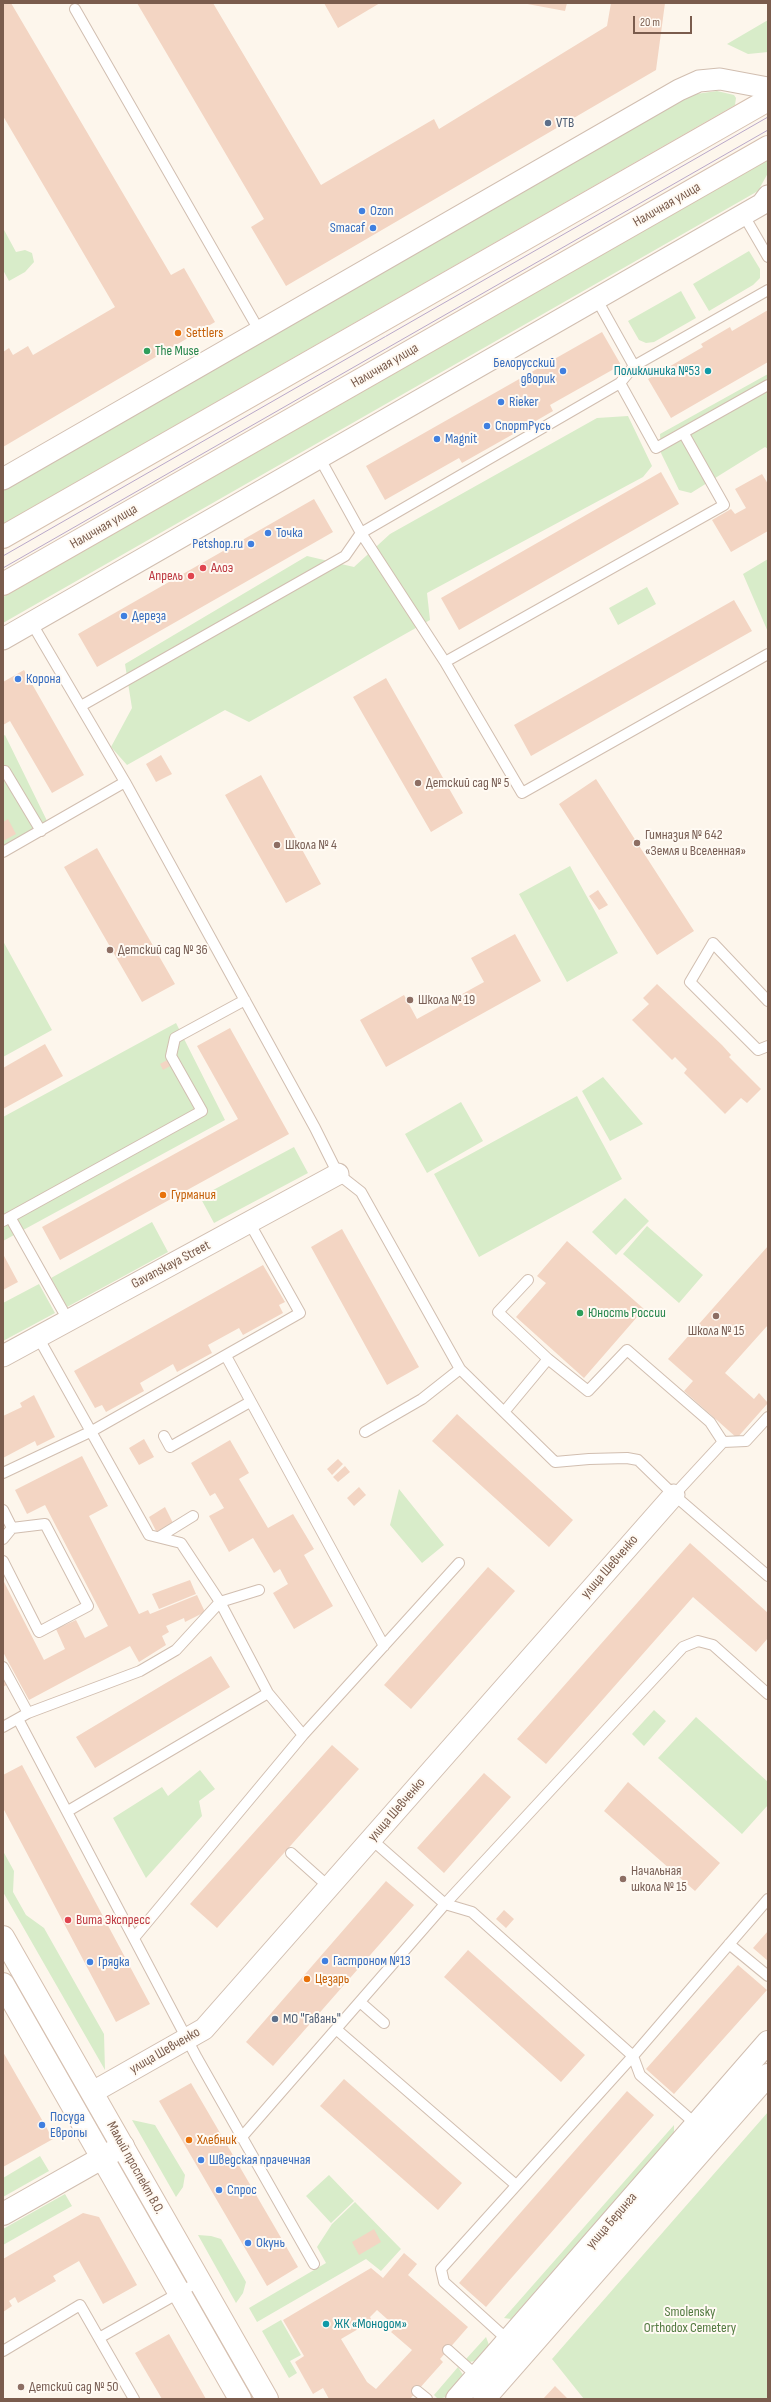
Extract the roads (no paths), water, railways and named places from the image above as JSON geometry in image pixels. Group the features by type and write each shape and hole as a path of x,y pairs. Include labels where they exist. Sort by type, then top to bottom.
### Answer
{"main road":[{"path":"3,537 768,100"},
{"name":"Наличная улица","path":"3,584 768,147"},
{"name":"Малый проспект В.О.","path":"3,1937 93,2092 267,2399"},
{"name":"Малый проспект В.О.","path":"3,1984 178,2293 240,2399"},
{"name":"улица Беринга","path":"462,2397 484,2388 696,2125 768,2042"},
{"name":"улица Беринга","path":"515,2348 713,2138 768,2075"},
{"path":"3,2214 123,2146"}],"street":[{"path":"3,479 679,90 699,81 720,79 768,88"},
{"path":"3,639 762,204 768,196"},
{"name":"Gavanskaya Street","path":"3,1356 338,1174"},
{"name":"улица Шевченко","path":"93,2092 204,2029 674,1495"}],"lane":[{"path":"75,9 260,332"},
{"path":"743,214 768,257"},
{"path":"81,706 345,556 361,533 620,383 634,366 768,290"},
{"path":"596,298 634,366"},
{"path":"620,383 656,448 684,434 768,385"},
{"path":"445,662 724,505 684,434"},
{"path":"319,457 361,533 445,662 522,793 768,654"},
{"path":"31,622 125,782 245,1000 338,1174 361,1192 460,1369 555,1462 589,1459 638,1460 674,1495 768,1576"},
{"path":"3,771 6,771 41,831"},
{"path":"3,852 125,782"},
{"path":"768,1001 713,943 690,982 758,1050 768,1046"},
{"path":"68,1320 6,1219 202,1111 171,1056 175,1038 245,1000"},
{"path":"3,1473 92,1431 300,1313 249,1222"},
{"path":"528,1280 498,1312 548,1359 588,1391 627,1350 710,1422 723,1442"},
{"path":"38,1337 149,1535 181,1543 220,1602 268,1693 304,1735"},
{"path":"226,1356 384,1646"},
{"path":"504,1412 548,1359"},
{"path":"365,1432 422,1399 460,1369"},
{"path":"164,1436 170,1447 250,1402"},
{"path":"674,1495 723,1442 746,1441 768,1416"},
{"path":"3,1510 12,1528"},
{"path":"159,1537 193,1516"},
{"path":"3,1538 12,1528 46,1524 88,1606 39,1632 3,1561"},
{"path":"134,1938 304,1735 459,1563"},
{"path":"3,1726 28,1713 140,1671 176,1650 220,1602 260,1590"},
{"path":"241,2138 445,1904 683,1648 698,1641 713,1645 768,1694"},
{"path":"3,1667 28,1713"},
{"path":"68,1810 268,1693"},
{"path":"18,1719 68,1810 187,2040 241,2138 314,2264"},
{"path":"371,1839 445,1904 472,1912 633,2056 640,2075 696,2125 713,2138"},
{"path":"291,1853 329,1887"},
{"path":"515,2348 444,2282 441,2269 633,2056 768,1899"},
{"path":"730,1944 768,1976"},
{"path":"360,2002 384,2023"},
{"path":"336,2029 516,2185"},
{"path":"99,2338 200,2281"},
{"path":"3,2350 80,2305 134,2399"},
{"path":"448,2350 484,2388"},
{"path":"417,2391 427,2399"}],"tram line":[{"path":"3,556 768,117"},
{"path":"3,568 768,130"}],"place":[{"name":"VTB","path":"548,123"},
{"name":"Ozon","path":"362,211"},
{"name":"Smacaf","path":"373,228"},
{"name":"Settlers","path":"178,333"},
{"name":"The Muse","path":"147,351"},
{"name":"Белорусский дворик","path":"563,371"},
{"name":"Поликлиника №53","path":"708,371"},
{"name":"Rieker","path":"501,402"},
{"name":"СпортРусь","path":"487,426"},
{"name":"Magnit","path":"437,439"},
{"name":"Точка","path":"268,533"},
{"name":"Petshop.ru","path":"251,544"},
{"name":"Алоэ","path":"203,568"},
{"name":"Апрель","path":"191,576"},
{"name":"Дереза","path":"124,616"},
{"name":"Корона","path":"18,679"},
{"name":"Детский сад № 5","path":"418,783"},
{"name":"Гимназия № 642 «Земля и Вселенная»","path":"637,843"},
{"name":"Школа № 4","path":"277,845"},
{"name":"Детский сад № 36","path":"110,950"},
{"name":"Школа № 19","path":"410,1000"},
{"name":"Гурмания","path":"163,1195"},
{"name":"Юность России","path":"580,1313"},
{"name":"Школа № 15","path":"716,1316"},
{"name":"Начальная школа № 15","path":"623,1879"},
{"name":"Вита Экспресс","path":"68,1920"},
{"name":"Гастроном №13","path":"325,1961"},
{"name":"Грядка","path":"90,1962"},
{"name":"Цезарь","path":"307,1979"},
{"name":"МО \"Гавань\"","path":"275,2019"},
{"name":"Посуда Европы","path":"42,2125"},
{"name":"Хлебник","path":"189,2140"},
{"name":"Шведская прачечная","path":"201,2160"},
{"name":"Спрос","path":"219,2190"},
{"name":"Окунь","path":"248,2243"},
{"name":"ЖК «Монодом»","path":"326,2324"},
{"name":"Детский сад № 50","path":"21,2387"}],"park label":[{"name":"Smolensky Orthodox Cemetery","path":"690,2320"}]}
